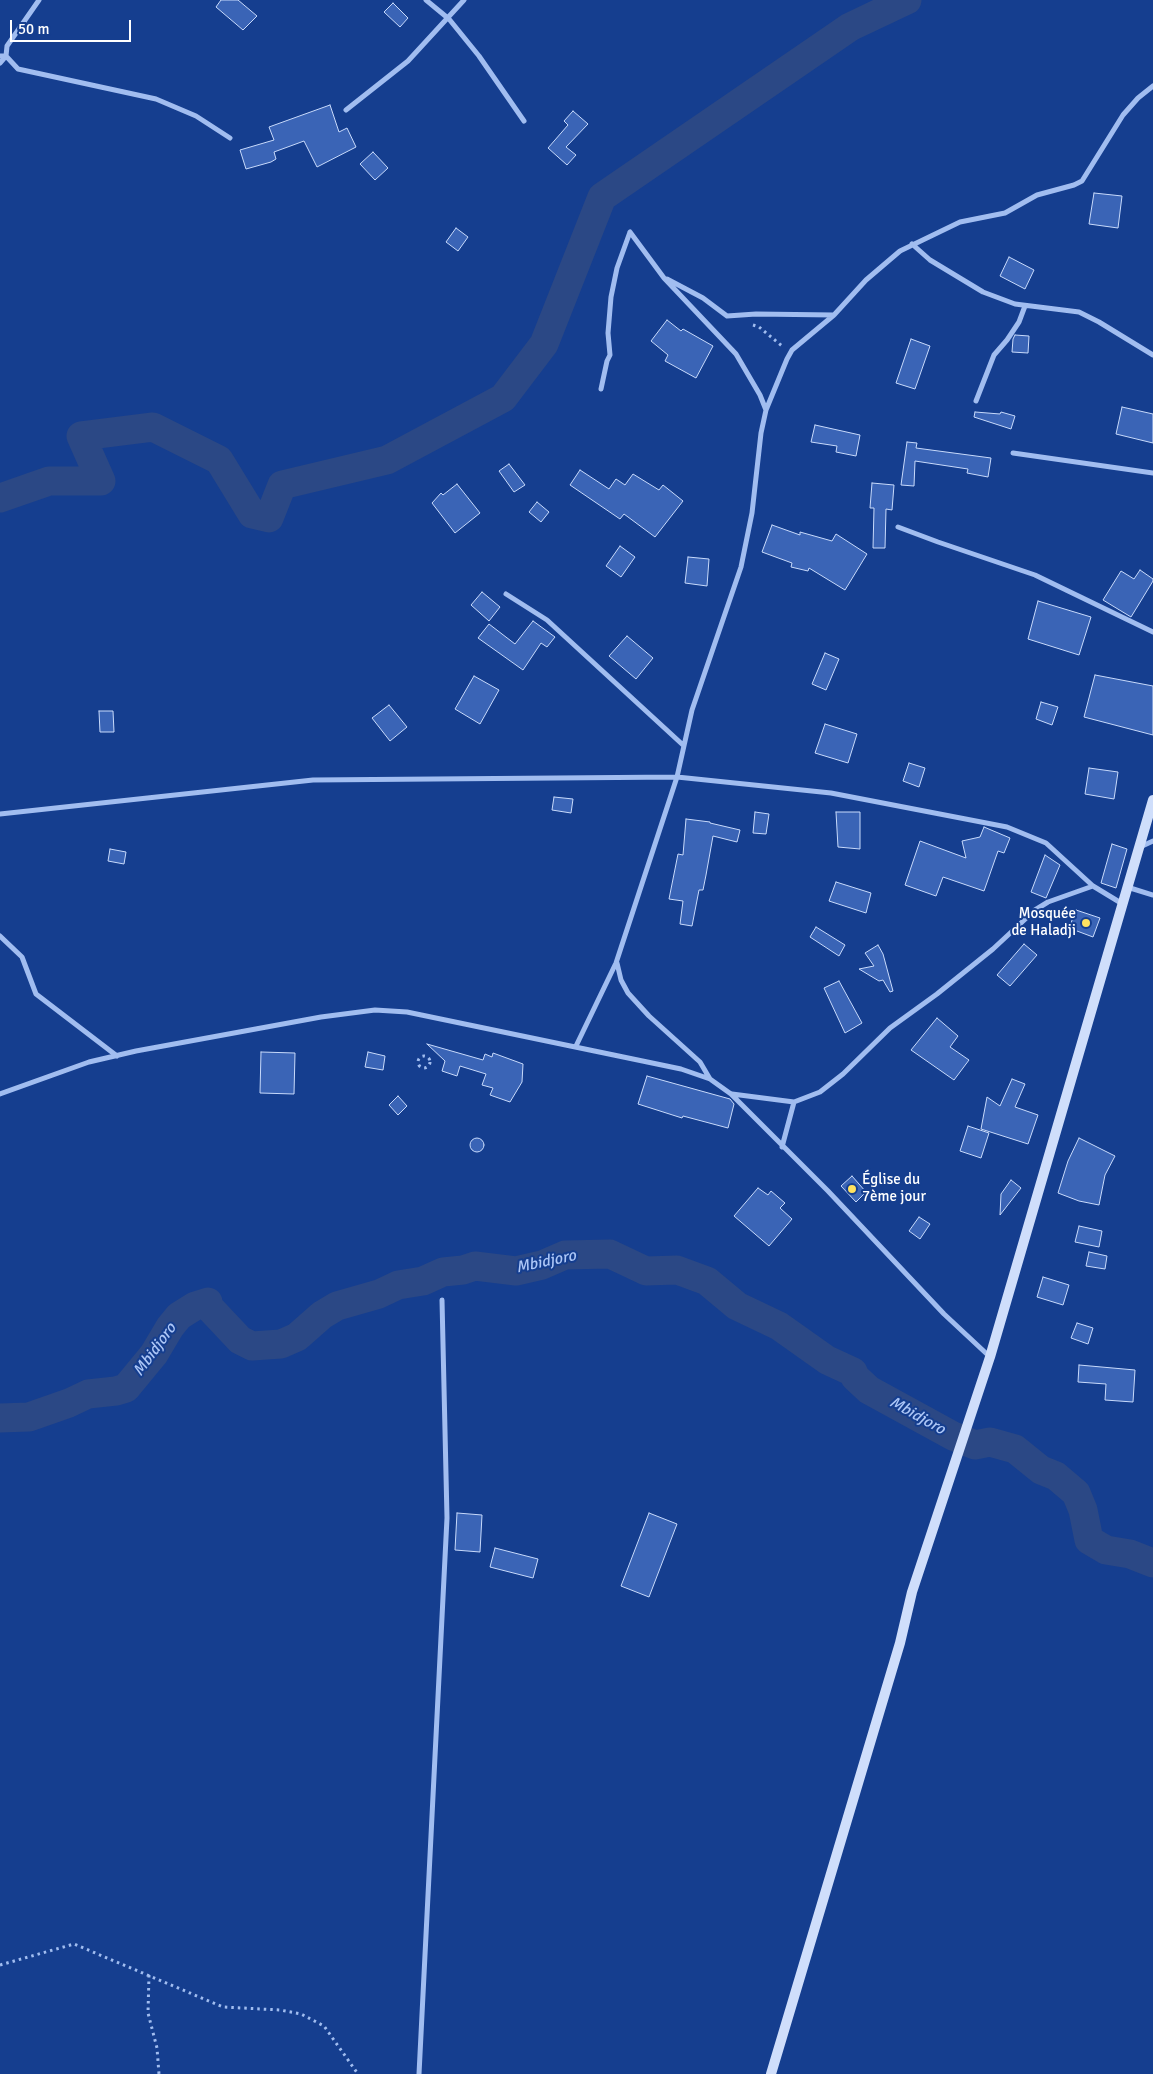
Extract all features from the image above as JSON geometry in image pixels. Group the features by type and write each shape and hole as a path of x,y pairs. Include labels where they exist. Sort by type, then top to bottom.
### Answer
{"street":[{"path":"0,63 7,46 39,0"},
{"path":"426,0 449,19 479,56 524,121"},
{"path":"346,110 408,61 449,19 464,0"},
{"path":"3,56 18,69 156,99 196,116 230,138"},
{"path":"576,1046 616,962 677,776 692,710 741,567 752,514 761,433 766,410 792,350 834,315 866,280 900,251 912,244 960,222 1005,212 1037,195 1082,182 1124,115 1138,98 1153,86"},
{"path":"601,389 610,355 608,333 611,297 617,268 630,232 664,278 736,354 766,410"},
{"path":"912,244 930,260 974,287 1015,304 1079,312 1153,355"},
{"path":"664,278 703,298 727,316 756,314 834,315"},
{"path":"976,401 994,355 1019,322 1026,306"},
{"path":"1013,453 1153,473"},
{"path":"898,527 1035,575 1153,632"},
{"path":"506,594 547,620 683,745"},
{"path":"0,814 313,780 677,776 831,793 1007,827 1046,843 1093,886 1122,903"},
{"path":"770,2074 892,1671 912,1592 958,1448 990,1356 1153,800"},
{"path":"1139,848 1153,841"},
{"path":"731,1094 794,1102 820,1092 843,1074 890,1028 993,949 1035,910 1048,902 1093,886"},
{"path":"1127,887 1153,895"},
{"path":"0,936 22,957 36,994 117,1056"},
{"path":"616,962 621,980 628,993 649,1016 700,1062 710,1079"},
{"path":"0,1094 89,1062 312,1019 376,1010 407,1012 681,1069 710,1079 731,1094 828,1191 944,1314 990,1356"},
{"path":"782,1147 794,1102"},
{"path":"419,2074 447,1518 442,1300"}],"path":[{"path":"742,316 749,324 759,328 781,346 792,350"},
{"path":"0,1965 74,1944 223,2007 280,2010 301,2014 324,2026 358,2074"},
{"path":"149,1975 148,2013 157,2048 159,2074"}],"building":[{"path":"221,0 238,0 257,16 243,30 216,7"},
{"path":"393,3 408,18 400,27 384,12"},
{"path":"330,105 339,132 347,128 356,147 317,167 304,141 274,152 276,159 271,162 246,169 240,150 274,140 269,127"},
{"path":"573,111 588,124 566,147 576,155 567,165 548,148 568,125 564,121"},
{"path":"373,152 388,168 375,180 360,164"},
{"path":"1094,193 1122,196 1118,228 1089,224"},
{"path":"456,228 468,237 458,251 446,242"},
{"path":"1009,257 1034,270 1025,289 1000,276"},
{"path":"667,320 681,331 683,329 713,346 696,378 665,361 668,355 651,341"},
{"path":"1015,335 1029,336 1028,353 1012,352"},
{"path":"911,339 930,346 915,389 896,383"},
{"path":"1122,407 1153,414 1153,443 1116,434"},
{"path":"975,412 1000,414 1001,412 1015,416 1011,429 974,417"},
{"path":"815,425 860,435 856,456 836,452 837,446 811,442"},
{"path":"907,442 917,443 916,448 991,458 988,477 967,473 968,469 915,461 914,486 901,485"},
{"path":"509,464 525,485 514,492 499,471"},
{"path":"580,470 609,489 616,479 625,485 633,474 659,490 663,485 683,501 655,537 624,514 620,519 570,485"},
{"path":"872,483 894,485 892,510 886,509 885,548 873,548 874,508 870,508"},
{"path":"457,484 480,513 455,533 432,503 441,493 443,495"},
{"path":"537,502 549,512 541,522 529,512"},
{"path":"772,525 800,535 800,532 832,541 836,534 867,554 845,590 809,568 808,571 791,567 792,563 762,552"},
{"path":"620,546 635,557 621,577 606,566"},
{"path":"688,557 709,559 707,586 685,583"},
{"path":"1140,570 1153,579 1153,581 1131,617 1103,600 1121,571 1134,579"},
{"path":"482,592 500,607 489,621 471,605"},
{"path":"1038,601 1091,617 1079,655 1028,639"},
{"path":"533,621 555,637 547,647 541,643 523,670 478,638 489,624 515,644"},
{"path":"627,636 653,658 636,679 609,656"},
{"path":"825,653 839,659 826,690 812,684"},
{"path":"1095,675 1153,686 1153,735 1084,717"},
{"path":"474,676 499,690 480,724 455,709"},
{"path":"1041,702 1058,707 1052,725 1036,719"},
{"path":"389,705 407,727 390,741 372,718"},
{"path":"99,711 113,711 114,732 100,732"},
{"path":"825,724 857,734 848,763 815,753"},
{"path":"909,763 925,768 919,787 903,781"},
{"path":"1089,768 1118,772 1114,799 1085,794"},
{"path":"554,797 573,799 571,813 552,810"},
{"path":"755,812 769,814 766,834 753,833"},
{"path":"836,812 860,812 860,849 838,847"},
{"path":"686,819 710,822 740,830 737,842 713,836 703,890 699,890 692,926 680,924 683,901 669,899 678,854 683,855"},
{"path":"984,827 1010,838 1004,853 998,851 984,891 943,877 936,896 905,885 920,841 966,858 962,841 980,837"},
{"path":"1112,844 1127,849 1116,888 1101,883"},
{"path":"110,849 126,852 124,864 108,861"},
{"path":"1045,855 1060,865 1046,898 1031,892"},
{"path":"836,882 871,893 866,913 829,901"},
{"path":"1076,910 1100,918 1093,937 1069,928"},
{"path":"816,927 845,945 839,956 810,937"},
{"path":"1024,944 1037,955 1010,986 997,975"},
{"path":"878,945 883,954 893,991 890,992 883,980 879,981 859,969 874,966 865,953"},
{"path":"839,981 862,1023 845,1033 824,988"},
{"path":"937,1018 958,1036 950,1047 969,1060 954,1080 911,1050"},
{"path":"427,1044 483,1060 485,1054 492,1057 493,1053 523,1064 522,1082 510,1102 490,1095 493,1088 482,1085 486,1074 460,1066 457,1076 442,1071 445,1061"},
{"path":"261,1052 295,1053 294,1094 260,1093"},
{"path":"368,1052 385,1056 383,1070 365,1067"},
{"path":"647,1076 730,1099 734,1104 728,1128 683,1116 682,1118 638,1104"},
{"path":"1012,1079 1025,1084 1015,1107 1038,1115 1028,1144 981,1129 987,1097 1000,1106"},
{"path":"398,1096 407,1106 398,1115 389,1105"},
{"path":"968,1126 989,1133 981,1158 960,1151"},
{"path":"474,1138 480,1138 484,1145 480,1152 474,1152 470,1148 470,1142"},
{"path":"1079,1138 1115,1156 1105,1175 1099,1205 1079,1201 1058,1193 1068,1161"},
{"path":"852,1176 866,1192 856,1202 841,1186"},
{"path":"1011,1180 1021,1188 1000,1215 1001,1194"},
{"path":"758,1188 768,1195 771,1191 785,1203 780,1208 792,1219 769,1246 734,1216"},
{"path":"919,1217 930,1224 920,1239 909,1231"},
{"path":"1079,1226 1102,1231 1099,1247 1075,1242"},
{"path":"1089,1252 1107,1256 1105,1269 1086,1266"},
{"path":"1043,1277 1069,1285 1063,1305 1037,1297"},
{"path":"1077,1323 1093,1328 1088,1344 1071,1338"},
{"path":"1079,1365 1135,1370 1133,1402 1105,1400 1106,1384 1078,1382"},
{"path":"457,1513 482,1515 480,1552 455,1550"},
{"path":"649,1513 677,1524 649,1597 621,1586"},
{"path":"495,1548 538,1559 533,1578 490,1567"}],"waterway":[{"path":"0,498 49,481 101,481 81,436 153,427 219,460 252,514 269,518 282,485 387,460 503,398 544,344 602,197 850,27 907,0"},
{"name":"Mbidjoro","path":"0,1418 29,1417 88,1394 126,1388 154,1354 179,1316 195,1306 208,1302 208,1306 240,1340 252,1346 281,1344 297,1337 322,1315 337,1306 379,1294 398,1285 423,1281 443,1272 463,1270 475,1266 516,1271 542,1265 565,1255 610,1254 646,1271 677,1270 707,1281 737,1306 779,1326 827,1360 853,1372 855,1377 869,1390 953,1436 975,1445 990,1442 1015,1449 1041,1470 1056,1476 1076,1493 1083,1510 1089,1540 1106,1550 1130,1554 1153,1563"}],"place":[{"name":"Mosquée de Haladji","path":"1086,923"},
{"name":"Église du 7ème jour","path":"852,1189"}]}
